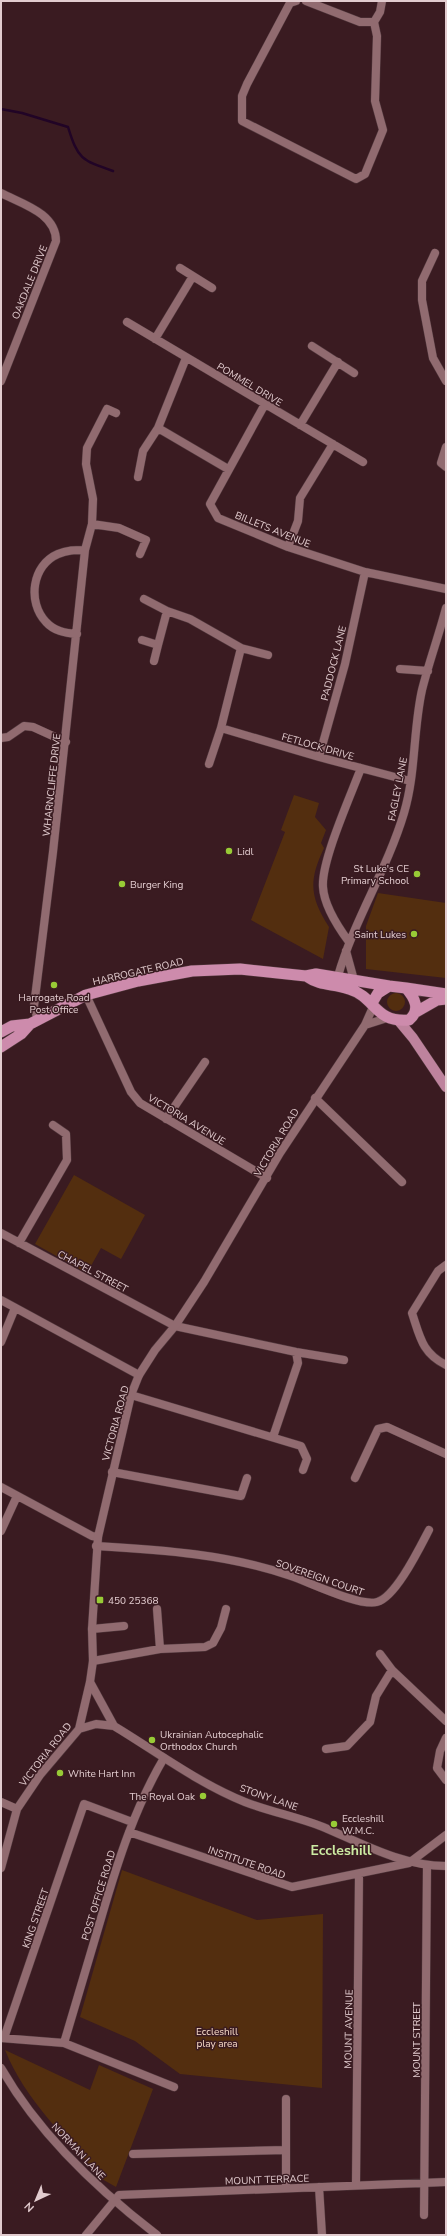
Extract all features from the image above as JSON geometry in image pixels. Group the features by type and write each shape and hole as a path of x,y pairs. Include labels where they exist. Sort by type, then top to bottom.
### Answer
{"highway":[{"name":"HARROGATE ROAD","path":"1,1047 21,1034 34,1023 86,995 138,981 192,971 240,969 306,976 316,974 338,976 389,986 446,994"},
{"name":"HARROGATE ROAD","path":"306,976 317,984 348,988 392,1019"},
{"path":"372,1005 378,992 389,986"},
{"path":"406,988 416,1002 412,1016"},
{"path":"392,1019 412,1016 437,1000 446,999"},
{"name":"HARROGATE ROAD","path":"1,1032 12,1026 34,1023"}],"main road":[{"path":"412,1016 413,1038"},
{"path":"392,1019 413,1038 446,1087"}],"street":[{"path":"296,1 290,3 247,84 242,96 242,121 356,179 365,174 383,130 375,101 377,36 374,22 380,12 382,1"},
{"path":"306,1 360,22 374,22"},
{"name":"OAKDALE DRIVE","path":"1,193 49,220 55,229 56,241 1,381"},
{"path":"435,252 422,281 422,300 433,358 446,381"},
{"path":"180,268 212,288"},
{"path":"155,339 193,276"},
{"name":"POMMEL DRIVE","path":"127,322 363,462"},
{"path":"312,346 354,373"},
{"path":"138,477 143,451 158,428 186,358"},
{"path":"300,425 338,362"},
{"name":"BILLETS AVENUE","path":"265,404 210,504 218,518 288,547 364,572 446,589"},
{"name":"WHARNCLIFFE DRIVE","path":"34,1023 34,1006 66,742 85,550 92,524 94,499 86,464 87,448 107,409 116,413"},
{"path":"158,428 228,469"},
{"path":"288,547 298,521 300,498 333,444"},
{"path":"446,448 440,464 446,467"},
{"path":"92,524 119,528 146,540 140,554"},
{"path":"77,634 64,633 47,623 36,608 34,585 38,574 45,563 56,554 69,550 85,550"},
{"name":"PADDOCK LANE","path":"319,757 345,664 364,572"},
{"path":"144,599 167,611 190,619 241,648 268,655"},
{"name":"FAGLEY LANE","path":"338,976 349,942 397,835 405,810 422,691 446,608"},
{"path":"154,661 167,611"},
{"path":"142,640 158,645"},
{"path":"209,764 221,728 241,648"},
{"path":"400,669 428,671"},
{"path":"1,738 8,737 24,726 33,727 66,742"},
{"name":"FETLOCK DRIVE","path":"221,728 319,757 410,781"},
{"path":"349,942 336,923 323,888 324,874 329,857 361,768"},
{"path":"346,951 354,980"},
{"path":"338,976 341,988"},
{"name":"VICTORIA AVENUE","path":"86,995 131,1092 140,1103 266,1178"},
{"name":"VICTORIA ROAD","path":"1,1868 17,1809 40,1775 79,1729 90,1682 92,1661 96,1546 112,1472 132,1395 139,1375 155,1350 175,1326 220,1256 315,1098 365,1025 372,1005"},
{"path":"365,1025 392,1019"},
{"path":"166,1119 205,1062"},
{"path":"315,1098 402,1182"},
{"path":"19,1243 67,1160 66,1134 53,1126"},
{"name":"CHAPEL STREET","path":"1,1233 175,1326 296,1352 344,1360"},
{"path":"446,1265 438,1271 412,1313 427,1352 433,1359 446,1365"},
{"path":"1,1300 139,1375"},
{"path":"1,1342 15,1308"},
{"path":"273,1437 298,1363 296,1352"},
{"path":"132,1395 301,1446 307,1459 303,1470"},
{"path":"355,1478 378,1430 387,1427 446,1454"},
{"path":"112,1472 241,1496 247,1478"},
{"path":"1,1487 92,1536 98,1537"},
{"path":"1,1531 17,1496"},
{"name":"SOVEREIGN COURT","path":"96,1546 177,1550 242,1563 289,1575 358,1601 370,1604 384,1598 409,1568 429,1530"},
{"path":"157,1609 160,1649"},
{"path":"92,1661 160,1649 205,1647 213,1643 221,1628 226,1609"},
{"path":"92,1629 124,1626"},
{"path":"380,1654 392,1670 446,1721"},
{"path":"326,1748 348,1746 370,1722 376,1696 392,1670"},
{"name":"STONY LANE","path":"90,1682 114,1726"},
{"name":"STONY LANE","path":"79,1729 96,1724 114,1726 212,1786 246,1802 310,1822 409,1863 427,1866 446,1866"},
{"path":"446,1738 440,1750 437,1768 446,1780"},
{"name":"POST OFFICE ROAD","path":"64,2043 132,1822 152,1777 164,1758"},
{"path":"1,1802 17,1809"},
{"name":"KING STREET","path":"3,2038 84,1804 132,1822"},
{"name":"INSTITUTE ROAD","path":"129,1832 292,1887 359,1875 409,1863"},
{"path":"409,1863 446,1835"},
{"name":"MOUNT STREET","path":"424,2215 427,1866"},
{"name":"MOUNT AVENUE","path":"356,2184 359,1875"},
{"path":"3,2038 64,2043 174,2087"},
{"name":"NORMAN LANE","path":"1,2068 13,2089 40,2124 114,2202 157,2235"},
{"path":"286,2099 286,2188"},
{"path":"133,2154 286,2150"},
{"name":"MOUNT TERRACE","path":"114,2202 119,2195 319,2187 356,2184 446,2182"},
{"path":"319,2187 322,2235"},
{"path":"86,2235 114,2202"}],"green space":[{"path":"294,795 319,803 315,817 326,830 321,843 324,848 316,869 313,888 322,916 329,927 323,959 251,920 285,832 281,830"},
{"path":"378,893 446,903 446,978 366,969 366,926"},
{"path":"396,993 402,996 405,1002 402,1008 396,1011 390,1008 387,1002 390,996"},
{"path":"74,1175 145,1215 121,1259 101,1248 87,1273 35,1244"},
{"name":"Eccleshill play area","path":"122,1870 257,1920 323,1914 322,2088 180,2074 135,2041 80,2017"},
{"path":"5,2050 90,2090 99,2065 153,2089 116,2187 102,2179 61,2134 35,2102 13,2068"}],"waterway":[{"path":"1,109 22,113 68,127 75,146 82,157 87,161 113,171"}],"place":[{"name":"Lidl","path":"229,851"},
{"name":"St Luke's CE Primary School","path":"417,874"},
{"name":"Burger King","path":"122,884"},
{"name":"Saint Lukes","path":"414,934"},
{"name":"Harrogate Road Post Office","path":"54,985"},
{"name":"450 25368","path":"100,1600"},
{"name":"Ukrainian Autocephalic Orthodox Church","path":"152,1740"},
{"name":"White Hart Inn","path":"60,1773"},
{"name":"The Royal Oak","path":"203,1796"},
{"name":"Eccleshill W.M.C.","path":"334,1824"}],"district":[{"name":"Eccleshill","path":"341,1850"}]}
